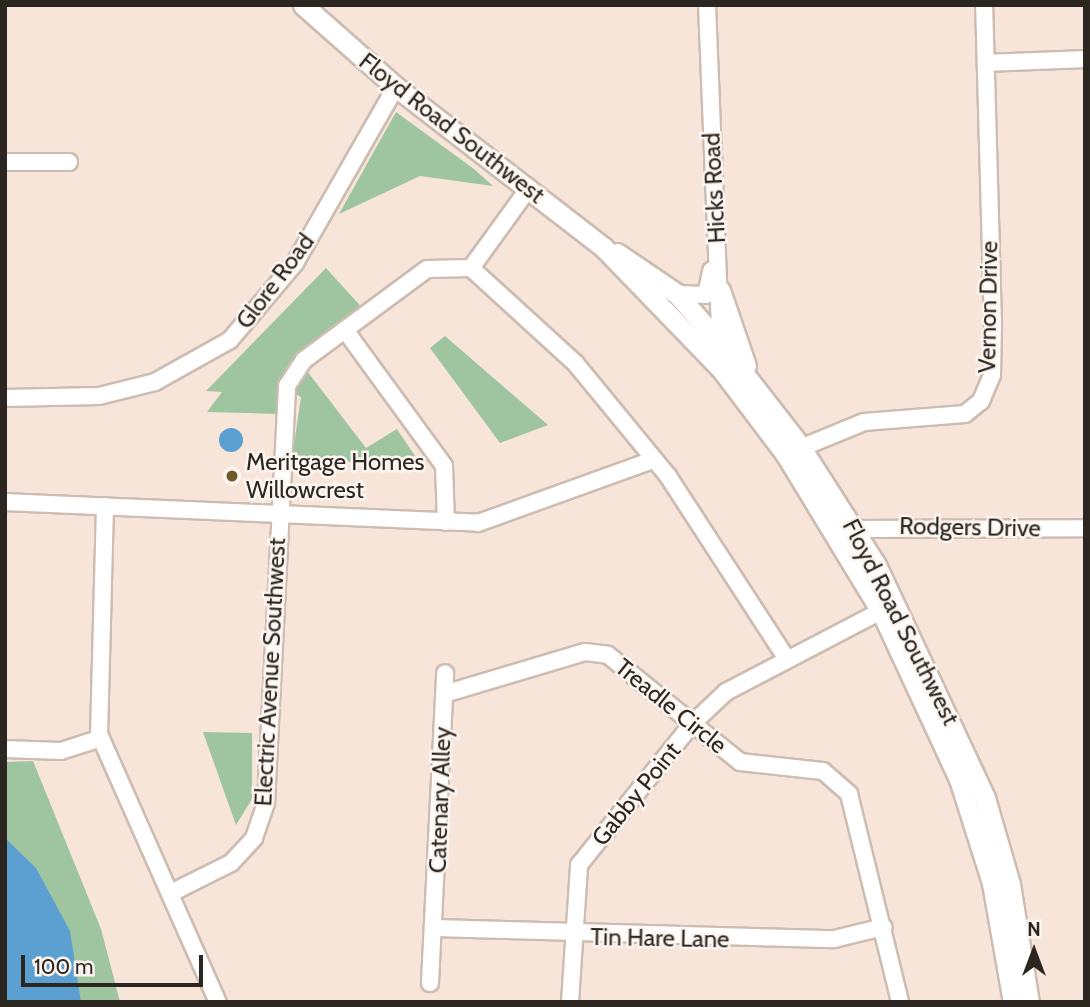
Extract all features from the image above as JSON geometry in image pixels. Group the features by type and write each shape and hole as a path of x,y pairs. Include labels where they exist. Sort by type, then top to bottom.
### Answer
{"main road":[{"name":"Floyd Road Southwest","path":"303,5 396,88 603,247 722,370 793,450 855,528 935,680 985,798 1010,884 1029,1002"},
{"name":"Floyd Road Southwest","path":"603,247 644,267 677,294 767,403 881,611 938,729 978,831 1013,1002"},
{"path":"720,290 737,345 767,403"}],"street":[{"name":"Hicks Road","path":"707,5 722,370"},
{"name":"Vernon Drive","path":"793,450 864,422 965,414 981,401 992,375 993,324 984,5"},
{"path":"986,63 1085,59"},
{"name":"Glore Road","path":"5,398 99,396 155,382 195,366 230,340 295,263 396,88"},
{"path":"5,162 69,162"},
{"path":"529,188 471,268 570,357 650,461 668,476 786,658"},
{"path":"677,294 706,295 716,242"},
{"name":"Electric Avenue Southwest","path":"173,892 231,863 254,838 266,803 286,386 304,360 428,268 471,268"},
{"path":"345,330 444,466 446,522"},
{"path":"5,502 279,512 478,523 650,461"},
{"path":"105,506 101,738 173,892 218,1002"},
{"name":"Rodgers Drive","path":"855,528 1085,528"},
{"name":"Gabby Point","path":"570,1002 571,937 579,865 692,724 726,692 786,658 881,611"},
{"name":"Treadle Circle","path":"444,694 553,659 597,653 608,655 740,762 823,771 849,794 884,927 900,1002"},
{"name":"Catenary Alley","path":"435,928 445,673"},
{"path":"5,749 61,751 101,738"},
{"name":"Tin Hare Lane","path":"435,928 571,937 834,939 884,927"},
{"path":"430,983 435,928"}],"green space":[{"path":"396,112 493,186 420,176 339,214"},
{"path":"326,268 365,311 313,353 283,394 283,414 207,412 222,392 206,391"},
{"path":"445,336 548,425 500,443 430,348"},
{"path":"307,371 366,448 397,429 415,456 356,462 292,458 301,397 294,393"},
{"path":"203,732 252,733 252,799 236,825"},
{"path":"33,761 101,929 120,1002 5,1002 5,762"}],"water":[{"path":"231,428 239,432 243,440 239,448 231,452 223,448 219,440 223,432"},
{"path":"5,838 36,868 70,931 81,1002 5,1002"}],"place":[{"name":"Meritgage Homes Willowcrest","path":"232,476"}]}
